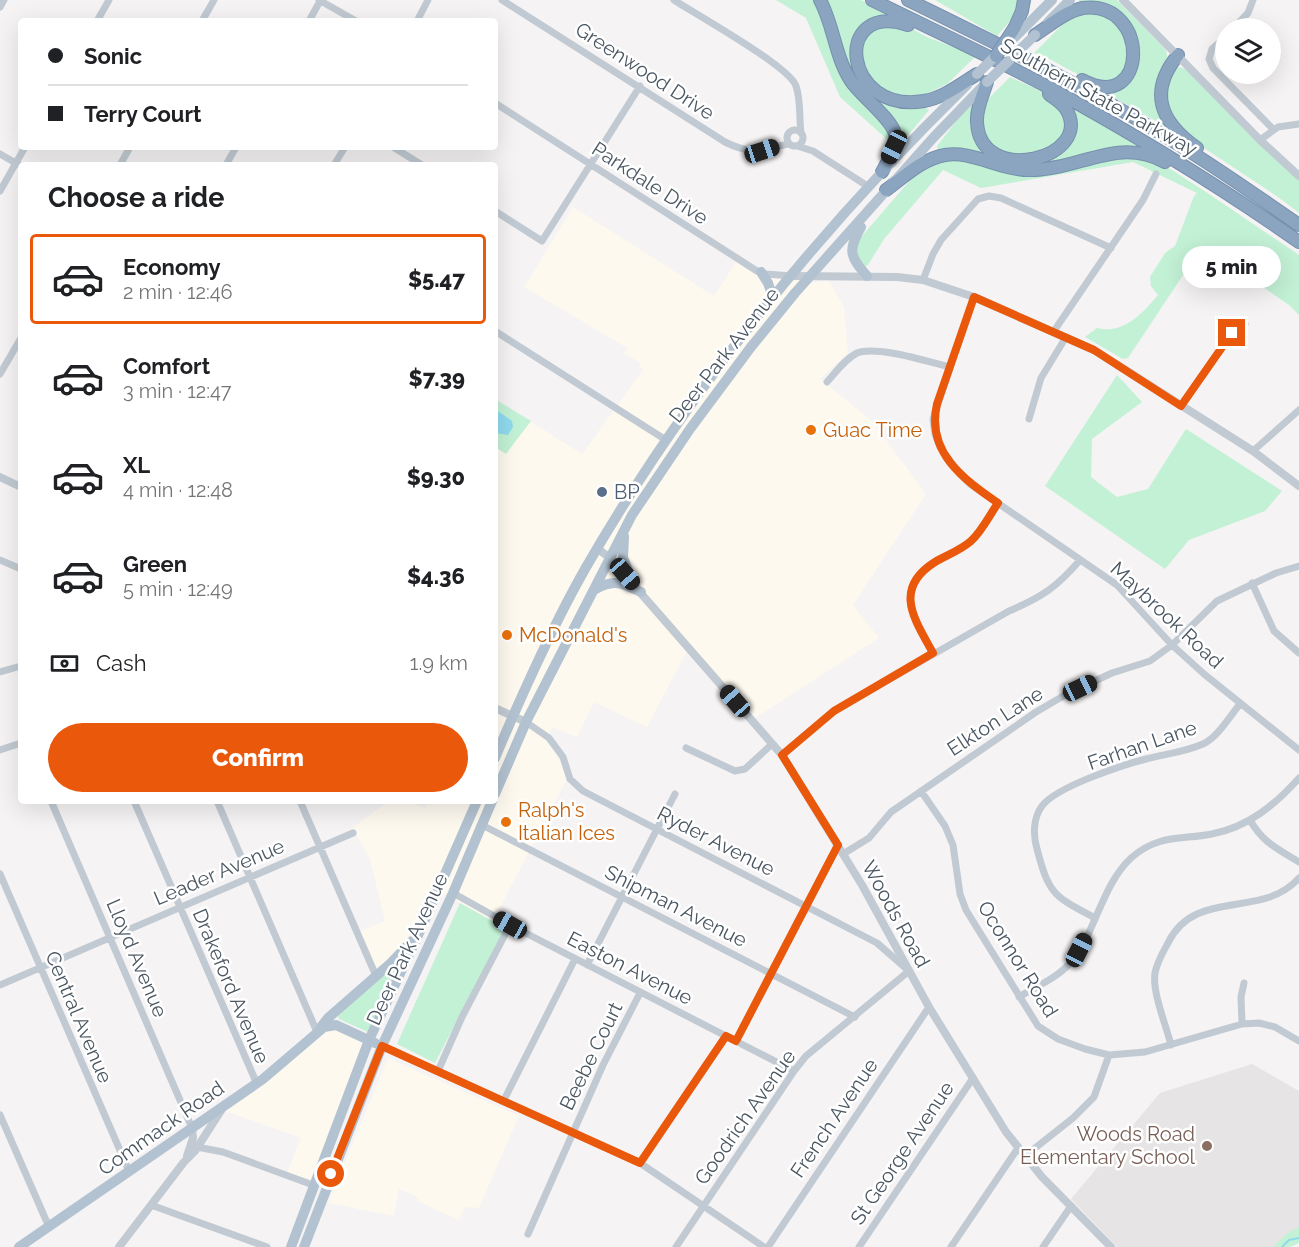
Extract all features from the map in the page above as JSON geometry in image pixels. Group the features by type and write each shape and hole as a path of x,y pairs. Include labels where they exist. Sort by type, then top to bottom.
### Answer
{"highway":[{"path":"820,0 848,76 856,88 890,124 895,133 895,144 882,172"},
{"name":"Southern State Parkway","path":"872,0 1024,75 1125,130 1215,185 1299,242"},
{"name":"Southern State Parkway","path":"908,0 1048,69 1151,127 1232,178 1299,225"},
{"path":"928,0 951,21"},
{"path":"996,56 1018,29 1024,0"},
{"path":"1035,35 1077,10 1092,8 1107,11 1116,17 1125,25 1133,41 1134,52 1131,68 1123,79 1110,86 1094,86 1077,77 1048,69"},
{"path":"937,31 894,20 882,20 873,24 864,32 857,47 856,61 861,75 870,86 880,92 895,99 912,102 935,98 982,78"},
{"path":"1178,55 1161,83 1164,110 1182,136 1232,178"},
{"path":"982,78 977,117 977,126 982,140 1002,157 1018,160 1035,159 1050,153 1061,145 1069,132 1070,120 1068,113 1060,103 1024,75"},
{"path":"886,190 923,163 946,155 965,155 1003,167 1035,170 1104,154 1126,152 1153,156 1215,185"}],"main road":[{"path":"1018,29 1052,0"},
{"name":"Deer Park Avenue","path":"498,751 539,660 585,570 666,440 733,347 882,172 982,78 1035,35 1070,0"},
{"name":"Deer Park Avenue","path":"498,787 526,722 593,590 652,484 710,401 764,331 933,138 982,78 996,56"},
{"path":"867,276 854,261 851,248 870,209"},
{"path":"761,272 773,298"},
{"path":"625,530 622,545 623,558 637,588"},
{"path":"593,590 608,583 617,582 637,588"},
{"name":"Deer Park Avenue","path":"291,1247 369,1040 476,804"},
{"name":"Deer Park Avenue","path":"304,1247 382,1046 453,893 491,804"},
{"name":"Commack Road","path":"19,1247 257,1084 317,1032 328,1018 399,955 420,931"},
{"path":"317,1032 333,1024 382,1046"}],"street":[{"path":"0,7 4,0"},
{"path":"99,18 109,0"},
{"path":"204,18 214,0"},
{"path":"311,18 320,0 351,18"},
{"path":"419,18 428,0"},
{"name":"Greenwood Drive","path":"502,0 736,148 749,152 793,145"},
{"path":"674,0 786,71 796,85 799,116 793,145"},
{"path":"1124,0 1260,140 1299,176"},
{"path":"1243,18 1253,0"},
{"path":"1215,46 1209,59 1215,70"},
{"path":"1229,84 1273,129"},
{"path":"498,213 542,241 640,87"},
{"name":"Parkdale Drive","path":"498,105 761,272 792,276"},
{"path":"1260,140 1282,125 1299,124"},
{"path":"775,147 796,134"},
{"path":"793,145 801,143 796,134"},
{"path":"796,134 813,151 869,187"},
{"path":"793,145 813,151"},
{"path":"398,150 417,162"},
{"path":"0,154 18,163"},
{"path":"0,191 18,165"},
{"path":"1054,331 1143,200 1156,174"},
{"path":"924,280 933,254 942,240 978,199 988,196 1000,198 1111,248"},
{"path":"792,276 867,276 924,280 974,297 1094,350 1252,451 1299,486"},
{"name":"Maybrook Road","path":"974,297 933,419 940,447 960,474 1117,585 1172,645 1240,704 1299,750"},
{"path":"1181,406 1232,333 1245,324"},
{"path":"498,333 666,440"},
{"path":"1029,420 1041,378 1066,337"},
{"path":"0,374 18,343"},
{"path":"827,382 846,360 858,352 872,350 950,367"},
{"path":"1252,451 1299,410"},
{"path":"0,477 18,486"},
{"path":"933,653 913,616 910,605 915,580 922,571 969,543 998,503"},
{"name":"Woods Road","path":"598,549 610,558 637,588 782,755 862,885 929,1007 1006,1132 1024,1156 1111,1247"},
{"path":"0,560 18,568"},
{"path":"782,755 834,711 933,653 1049,591 1080,560"},
{"name":"Elkton Lane","path":"843,854 869,838 891,812 1036,712 1065,695 1112,674 1150,661 1172,645 1217,601 1252,583 1299,566"},
{"path":"1252,583 1274,631 1299,653"},
{"path":"0,670 18,667"},
{"name":"Farhan Lane","path":"1095,918 1064,901 1052,891 1044,877 1034,838 1035,819 1043,805 1054,795 1110,771 1206,743 1240,704"},
{"path":"498,709 526,722"},
{"name":"Ryder Avenue","path":"526,722 549,738 563,757 570,779 583,791 877,943 909,971"},
{"path":"0,750 18,744"},
{"path":"686,748 735,771 745,769 772,744"},
{"path":"1019,997 1059,973 1071,962 1119,873 1131,858 1154,843 1177,837 1211,834 1231,829 1250,820 1282,797 1299,778"},
{"name":"Oconnor Road","path":"921,791 945,825 953,845 960,894 966,910 1019,997 1038,1026 1047,1034 1085,1049 1109,1055 1145,1052 1242,1024 1259,1023 1275,1027 1299,1041"},
{"path":"587,965 675,794"},
{"name":"Lloyd Avenue","path":"52,804 192,1128"},
{"name":"Drakeford Avenue","path":"135,804 257,1084"},
{"path":"218,804 317,1032"},
{"path":"301,804 376,976"},
{"path":"1250,820 1257,833 1267,843 1299,862"},
{"name":"Shipman Avenue","path":"482,825 855,1017"},
{"name":"Leader Avenue","path":"0,985 353,833"},
{"path":"736,1041 838,845"},
{"name":"Central Avenue","path":"0,874 129,1171"},
{"path":"1171,1045 1156,989 1155,974 1174,929 1190,915 1269,897 1282,892 1299,878"},
{"name":"Easton Avenue","path":"453,893 640,993 794,1071"},
{"path":"438,1071 462,1017 510,925"},
{"path":"504,1100 575,959"},
{"name":"Goodrich Avenue","path":"676,1247 806,1056 909,971"},
{"path":"1242,1024 1241,997 1244,983"},
{"name":"Beebe Court","path":"528,1234 603,1065 640,993"},
{"name":"French Avenue","path":"766,1247 929,1007"},
{"path":"640,1163 726,1036"},
{"path":"382,1046 640,1163 766,1247"},
{"path":"1024,1156 1073,1118 1094,1097 1109,1055"},
{"name":"St George Avenue","path":"859,1247 973,1078"},
{"path":"119,1247 197,1147 224,1106"},
{"path":"0,1115 49,1227"},
{"path":"184,1162 193,1138 192,1128"},
{"path":"206,1134 210,1143 223,1152"},
{"path":"197,1147 223,1152 313,1185"},
{"path":"951,1247 1018,1148"},
{"path":"151,1205 267,1247"},
{"path":"1043,1247 1071,1206"}],"shaded area":[{"path":"573,207 714,296 736,262 753,273 797,277 808,284 828,280 844,307 848,353 820,379 872,421 926,494 853,605 879,638 755,718 690,645 647,727 594,702 577,737 552,727 546,741 557,755 567,779 493,921 433,888 416,925 402,947 378,971 359,932 385,921 370,859 352,828 385,804 415,804 425,808 427,804 498,804 498,401 582,454 643,370 639,366 640,363 624,353 627,348 524,287"},
{"path":"330,1028 363,1042 312,1182 287,1173 301,1138 225,1111"},
{"path":"388,1058 519,1116 479,1208 466,1207 458,1220 399,1189 394,1216 328,1203"},
{"name":"Woods Road Elementary School","path":"1252,1064 1299,1091 1299,1239 1281,1247 1117,1247 1071,1199 1160,1093"}],"green space":[{"path":"776,0 816,0 839,66 890,128 891,143 840,97 806,18"},
{"path":"825,0 861,0 889,14 855,39 870,89 925,104 924,107 929,110 899,146 848,69"},
{"path":"935,0 1022,0 1012,19 997,36"},
{"path":"1079,0 1117,0 1166,50 1168,61 1161,73 1170,129 1101,90 1113,87 1138,57 1138,45 1132,27 1079,4"},
{"path":"1094,11 1118,24 1130,41 1128,62 1118,78 1106,82 1096,81 1034,53 1064,23 1080,16 1081,12"},
{"path":"901,23 927,37 976,56 947,84 926,94 926,97 890,93 878,85 863,69 862,41 870,30"},
{"path":"1180,67 1187,70 1299,179 1299,213 1195,142 1179,126 1169,109 1164,89 1173,69"},
{"path":"1010,77 1045,94 1062,108 1063,133 1048,149 1035,154 1008,153 997,149 987,139 980,116 989,98"},
{"path":"972,105 976,107 988,151 986,154 998,159 938,153 937,146 960,116"},
{"path":"1072,108 1145,148 1043,165 1032,163 1058,152"},
{"path":"1117,154 1161,163 1299,255 1299,315 1289,305 1213,253 1197,254 1128,358 1123,359 1085,337 1097,328 1115,328 1132,321 1158,295 1151,286 1150,277 1165,253 1175,246 1197,193 1133,162 981,188 943,170 884,239 868,265 865,267 857,256 856,243 912,178 932,164 960,158 1014,172"},
{"path":"1117,375 1142,402 1092,439 1091,477 1117,497 1148,489 1186,429 1282,491 1265,511 1189,540 1165,569 1045,486"},
{"path":"498,401 531,421 506,454 498,449"},
{"path":"460,903 505,928 435,1063 397,1044"},
{"path":"391,967 396,970 368,1032 339,1019 338,1016"},
{"path":"1299,1227 1299,1243 1290,1247 1273,1247 1286,1234"}],"water":[{"path":"498,411 512,421 513,427 508,435 498,433"}],"waterway":[{"path":"1282,1247 1289,1240 1299,1238"}],"place":[{"name":"Guac Time","path":"811,430"},
{"name":"BP","path":"602,492"},
{"name":"McDonald's","path":"507,635"},
{"name":"Ralph's Italian Ices","path":"506,822"},
{"name":"Woods Road Elementary School","path":"1207,1146"}],"route":[{"path":"331,1174 382,1046 640,1163 726,1036 736,1041 838,845 782,755 834,711 933,653 913,616 910,605 915,580 922,571 969,543 998,503 970,484 960,474 940,447 933,419 974,297 1094,350 1181,406 1232,333"}]}
